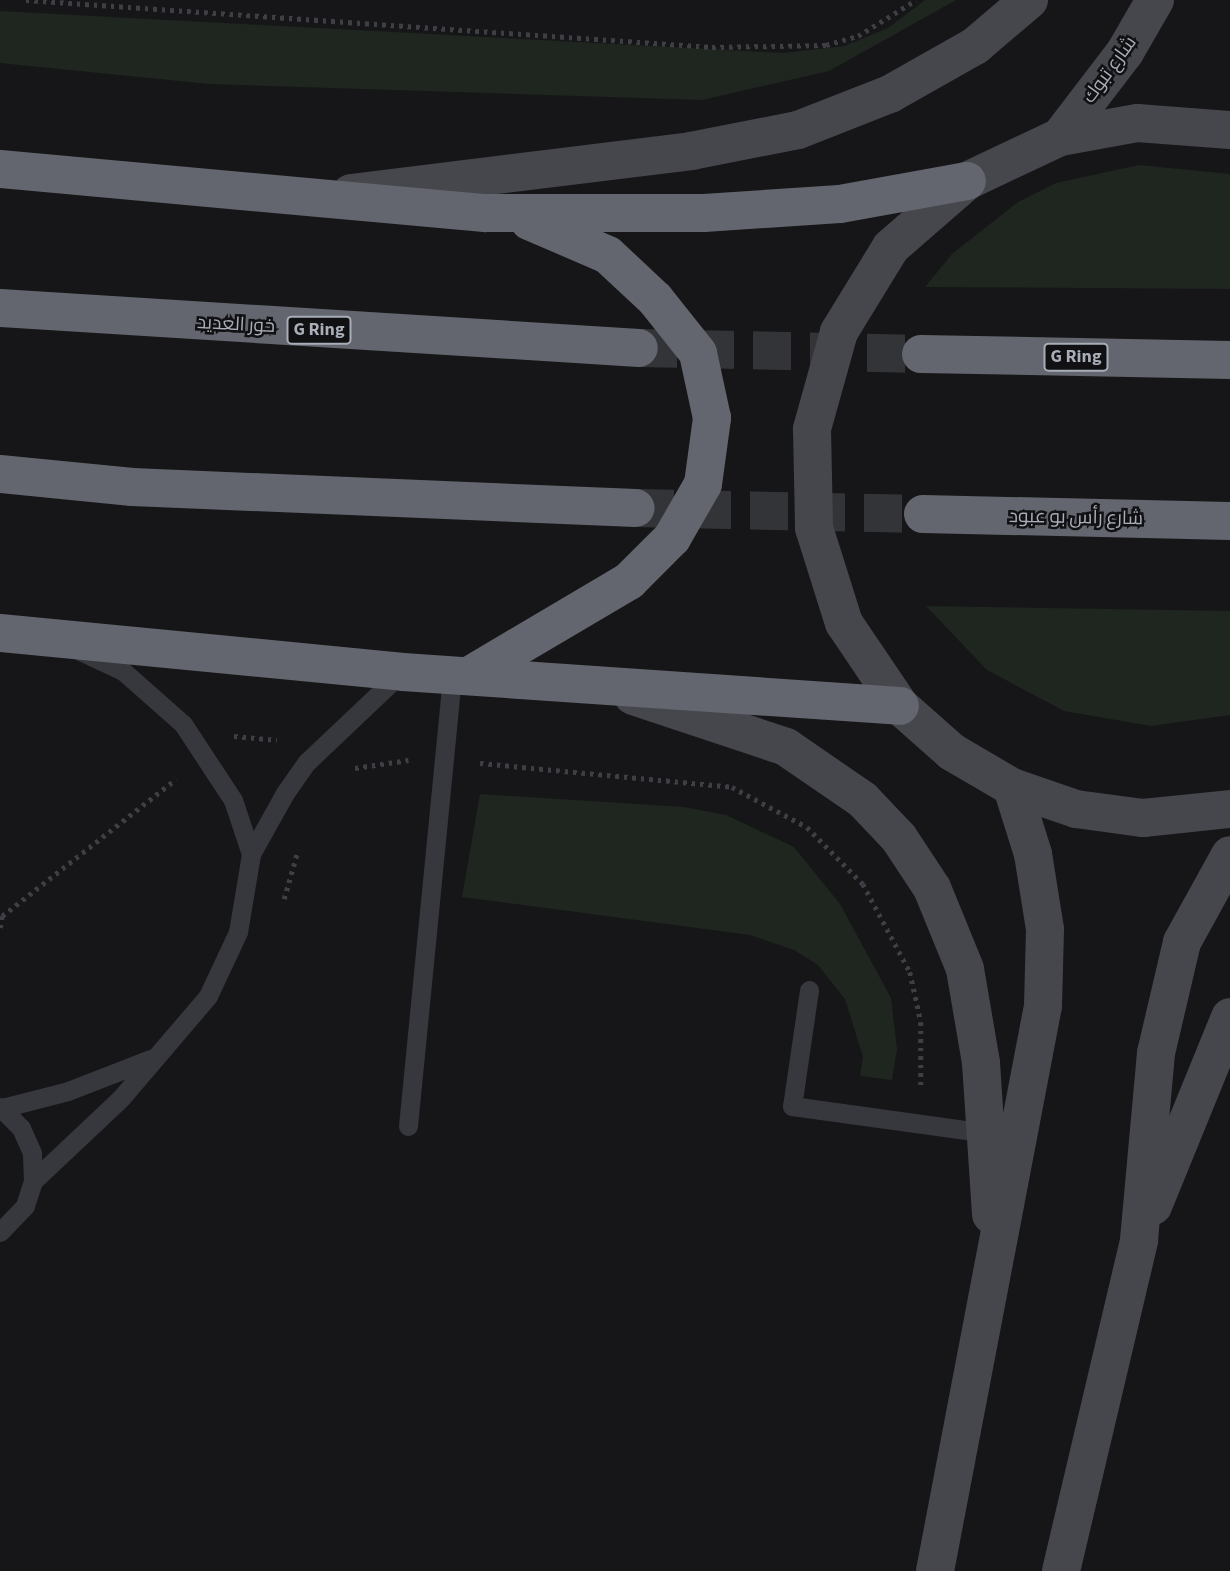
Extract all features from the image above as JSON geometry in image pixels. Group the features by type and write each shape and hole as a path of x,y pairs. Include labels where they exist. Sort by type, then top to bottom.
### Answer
{"highway":[{"path":"0,169 485,213 549,225 608,255 698,353 712,418 703,484 671,538 629,581 461,674"},
{"path":"485,213 813,206 967,181"},
{"name":"خور العديد","path":"0,308 639,348"},
{"name":"G Ring","path":"921,354 1230,360"},
{"path":"0,474 132,487 636,508"},
{"name":"شارع رأس بو عبود","path":"923,514 1230,521"},
{"path":"0,633 403,671 900,706"}],"street":[{"path":"305,198 691,151 798,130 890,94 975,46 1029,0"},
{"name":"شارع تبوك","path":"1060,137 1125,52 1155,0"},
{"path":"1230,131 1137,123 1060,137 967,181 891,247 839,332 812,429 814,528 840,611 900,706 952,752 1012,787 1076,809 1143,818 1230,809"},
{"path":"598,685 741,727 786,747 881,817 932,888 965,969 976,1013 993,1258"},
{"path":"935,1571 993,1258 1028,1108 1044,1006 1045,929 1033,854 1012,787"},
{"path":"1061,1571 1139,1240 1156,1053 1167,1003 1182,942 1230,855"},
{"path":"1139,1240 1230,1017"}],"lane":[{"path":"52,638 123,671 208,754 233,800 251,854"},
{"path":"33,1181 121,1098 208,996 226,963 251,854 307,762 403,671"},
{"path":"408,1126 444,761 461,674"},
{"path":"809,990 792,1106 986,1133"},
{"path":"0,1232 25,1206 33,1181 32,1153 1,1107 68,1091 154,1057"}],"path":[{"path":"26,0 712,47 826,44 858,36 916,0"},
{"path":"0,928 2,916 208,754 236,735 278,740 333,782 356,768 393,759 444,761 732,787 807,827 863,884 910,972 920,1022 920,1124"},
{"path":"280,910 302,835"}],"shaded area":[{"path":"925,0 956,0 829,71 702,100 209,84 0,63 0,11 783,53 844,46 888,28"},
{"path":"1139,165 1230,174 1230,289 925,287 952,254 1018,202 1056,183"},
{"path":"926,606 1230,611 1230,715 1151,726 1064,711 987,670"},
{"path":"480,794 684,807 726,815 794,847 840,904 891,998 897,1049 892,1080 860,1076 863,1057 845,999 818,965 794,950 750,935 462,897"}],"tunnel":[{"path":"639,348 921,354"},
{"path":"636,508 923,514"}]}
